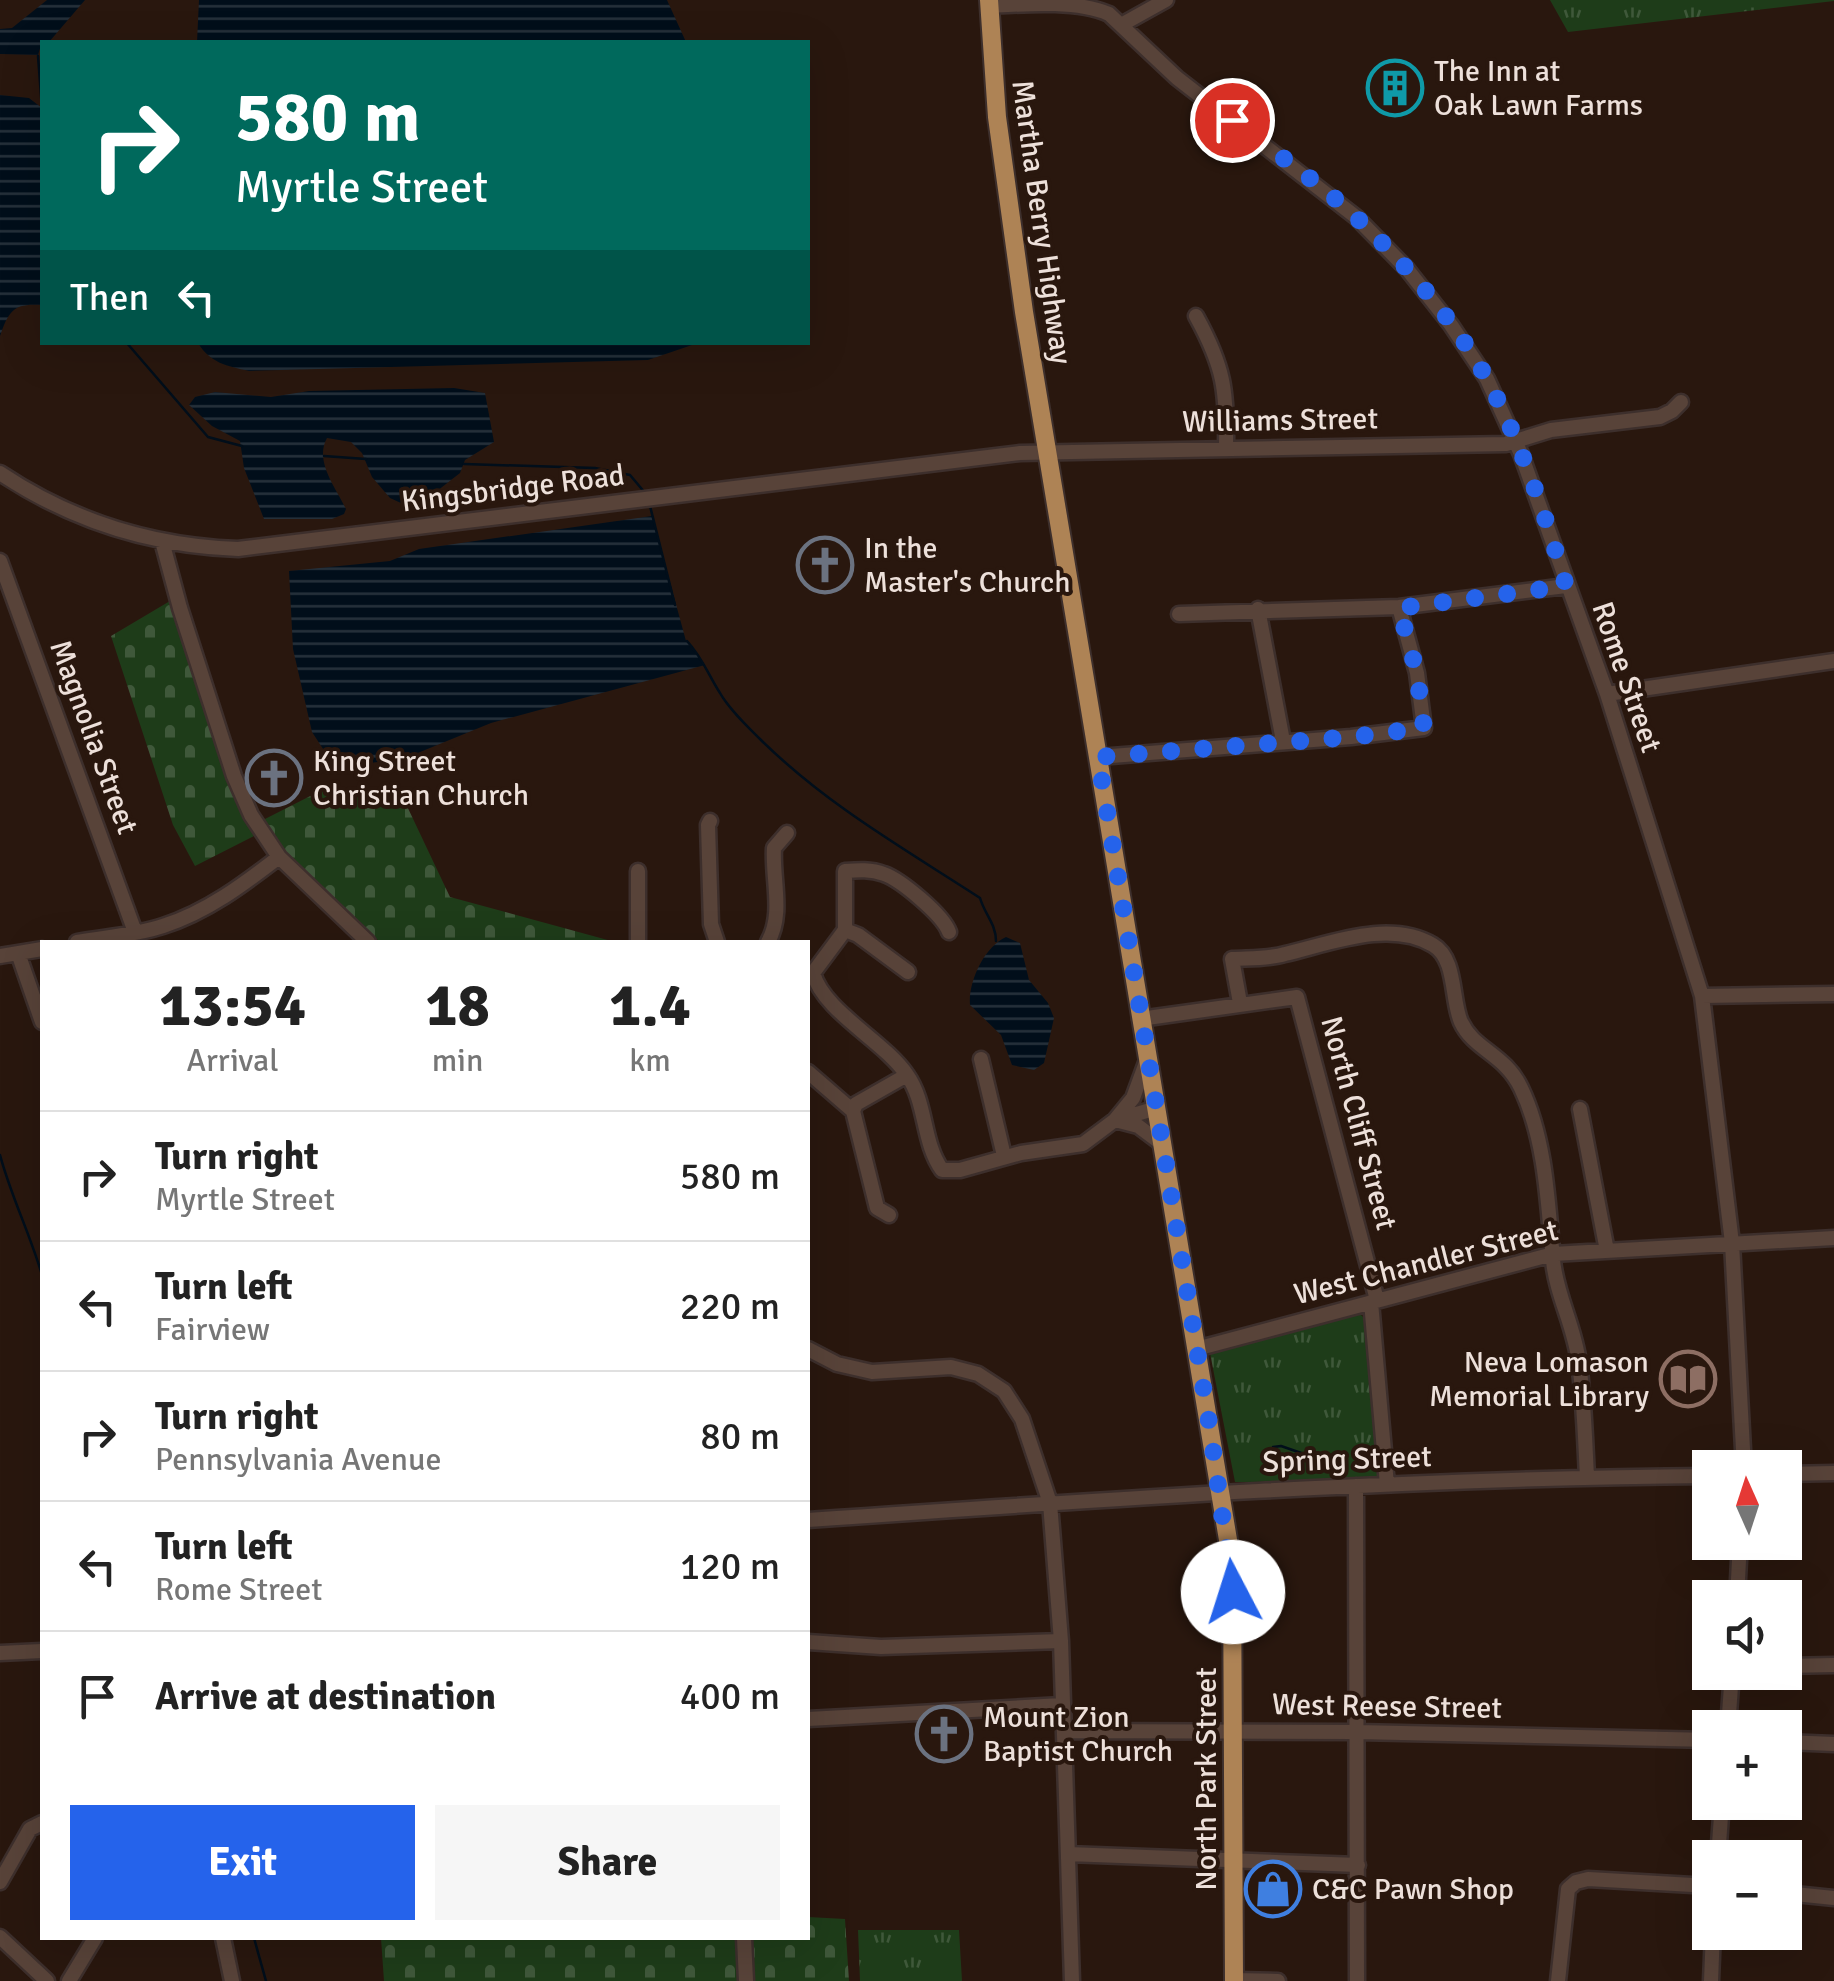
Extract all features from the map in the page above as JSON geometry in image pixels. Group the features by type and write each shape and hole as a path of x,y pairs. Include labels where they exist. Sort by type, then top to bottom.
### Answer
{"main road":[{"name":"Martha Berry Highway","path":"989,3 997,117 1046,452"},
{"name":"North Park Street","path":"1046,452 1232,1582 1234,1981"}],"street":[{"path":"1121,24 1166,0"},
{"name":"Rome Street","path":"989,3 1078,2 1097,6 1121,24 1177,78 1331,196 1376,237 1419,282 1487,379 1515,443 1607,694 1702,996 1732,1244 1743,1450"},
{"path":"1196,316 1224,378 1226,448"},
{"name":"Williams Street","path":"1046,452 1515,443 1551,430 1660,417 1681,402"},
{"name":"Kingsbridge Road","path":"1,475 82,518 162,542 203,548 259,548 865,470 1046,452"},
{"path":"162,542 241,794 259,829 280,857 366,940"},
{"name":"Magnolia Street","path":"0,561 135,932"},
{"path":"1179,614 1399,608 1566,586"},
{"path":"1098,757 1424,728 1417,673 1399,608"},
{"path":"1258,609 1283,742"},
{"path":"1607,694 1834,661"},
{"path":"710,822 710,924 716,940"},
{"path":"769,940 777,914 774,848 786,833"},
{"path":"88,940 163,926 239,888 280,857"},
{"path":"950,932 927,905 888,875 867,870 844,872 845,930 812,973 832,1004 886,1048 907,1075 916,1090 934,1159 942,1170 960,1170 1004,1156 1083,1144 1115,1120 1133,1098 1148,1060"},
{"path":"638,871 638,940"},
{"path":"163,926 166,940"},
{"path":"845,930 858,935 908,972"},
{"path":"1240,1003 1232,960 1286,954 1353,935 1391,935 1436,946 1447,962 1462,1023 1471,1038 1508,1064 1522,1090 1544,1173 1554,1254 1579,1361 1588,1476"},
{"path":"0,956 40,949"},
{"path":"18,953 40,1016"},
{"path":"1702,996 1834,994"},
{"name":"North Cliff Street","path":"1140,1018 1296,997 1374,1301 1387,1486"},
{"path":"981,1059 1004,1156"},
{"path":"810,1074 853,1111 878,1208 889,1215"},
{"path":"853,1111 856,1104 907,1075"},
{"path":"1115,1120 1157,1108"},
{"path":"1580,1108 1607,1250"},
{"path":"1115,1120 1138,1126 1162,1144"},
{"name":"West Chandler Street","path":"1196,1349 1554,1254 1834,1238"},
{"path":"810,1351 837,1364 872,1372 951,1367 978,1374 1004,1391 1022,1419 1050,1503 1061,1641 1072,1981"},
{"path":"1802,1474 1834,1473"},
{"name":"Spring Street","path":"810,1520 1220,1492 1588,1476 1692,1476"},
{"path":"1356,1486 1357,1981"},
{"path":"810,1642 882,1647 1061,1641"},
{"path":"0,1653 40,1651"},
{"path":"1802,1666 1834,1665"},
{"path":"810,1719 1062,1705"},
{"name":"West Reese Street","path":"1064,1731 1357,1732 1692,1740"},
{"path":"1802,1743 1834,1744"},
{"path":"0,1882 30,1829 40,1823"},
{"path":"1068,1854 1358,1865"},
{"path":"1558,1981 1568,1889 1576,1882 1588,1879 1692,1885"},
{"path":"1802,1895 1834,1898"},
{"path":"0,1937 48,1981"},
{"path":"75,1977 94,1940"},
{"path":"223,1940 232,1981"},
{"path":"744,1940 746,1981"},
{"path":"1711,1981 1712,1950"},
{"path":"1234,1981 1278,1981"}],"green space":[{"path":"1550,0 1834,0 1834,1 1568,32"},
{"path":"170,601 232,790 256,835 195,866 173,825 111,636"},
{"path":"332,785 351,790 397,785 450,897 608,940 378,940 279,847 263,820"},
{"path":"1357,1311 1366,1320 1379,1477 1376,1481 1235,1482 1210,1353"},
{"path":"810,1917 845,1919 849,1981 384,1981 381,1940 810,1940"},
{"path":"858,1930 959,1930 962,1981 860,1981"}],"water":[{"path":"47,0 85,0 51,40 40,40 38,55 0,54 0,29 12,28"},
{"path":"199,0 667,0 685,40 197,40"},
{"path":"0,95 29,98 40,106 40,305 14,310 0,336"},
{"path":"200,345 692,345 648,360 249,371 226,365"},
{"path":"454,388 485,393 494,442 465,460 460,473 414,509 390,498 351,442 327,438 325,465 346,509 332,519 264,519 244,468 240,441 212,426 189,405 195,397 215,392 271,397 309,391"},
{"path":"652,516 686,641 705,665 491,723 403,759 353,765 329,758 312,732 293,649 289,571 390,561 419,549"},
{"path":"1006,937 1020,943 1029,980 1048,1003 1054,1018 1044,1063 1034,1070 1012,1065 1001,1035 970,1005 979,966"}],"waterway":[{"path":"38,56 40,82"},
{"path":"129,345 208,437 242,446"},
{"path":"324,456 366,459"},
{"path":"464,464 595,468 630,475 646,494"},
{"path":"650,506 675,605"},
{"path":"687,641 728,705 786,763 866,825 980,898 996,941"},
{"path":"0,1155 40,1269"},
{"path":"1273,1447 1307,1455"},
{"path":"255,1940 266,1981"}],"place":[{"name":"The Inn at Oak Lawn Farms","path":"1395,88"},
{"name":"In the Master's Church","path":"825,565"},
{"name":"King Street Christian Church","path":"274,778"},
{"name":"Neva Lomason Memorial Library","path":"1688,1379"},
{"name":"Mount Zion Baptist Church","path":"944,1734"},
{"name":"C&C Pawn Shop","path":"1273,1889"}],"route":[{"path":"1232,120 1356,217 1419,282 1450,325 1487,379 1520,454 1566,586 1399,608 1417,673 1424,728 1098,757 1232,1564 1233,1592"}]}
